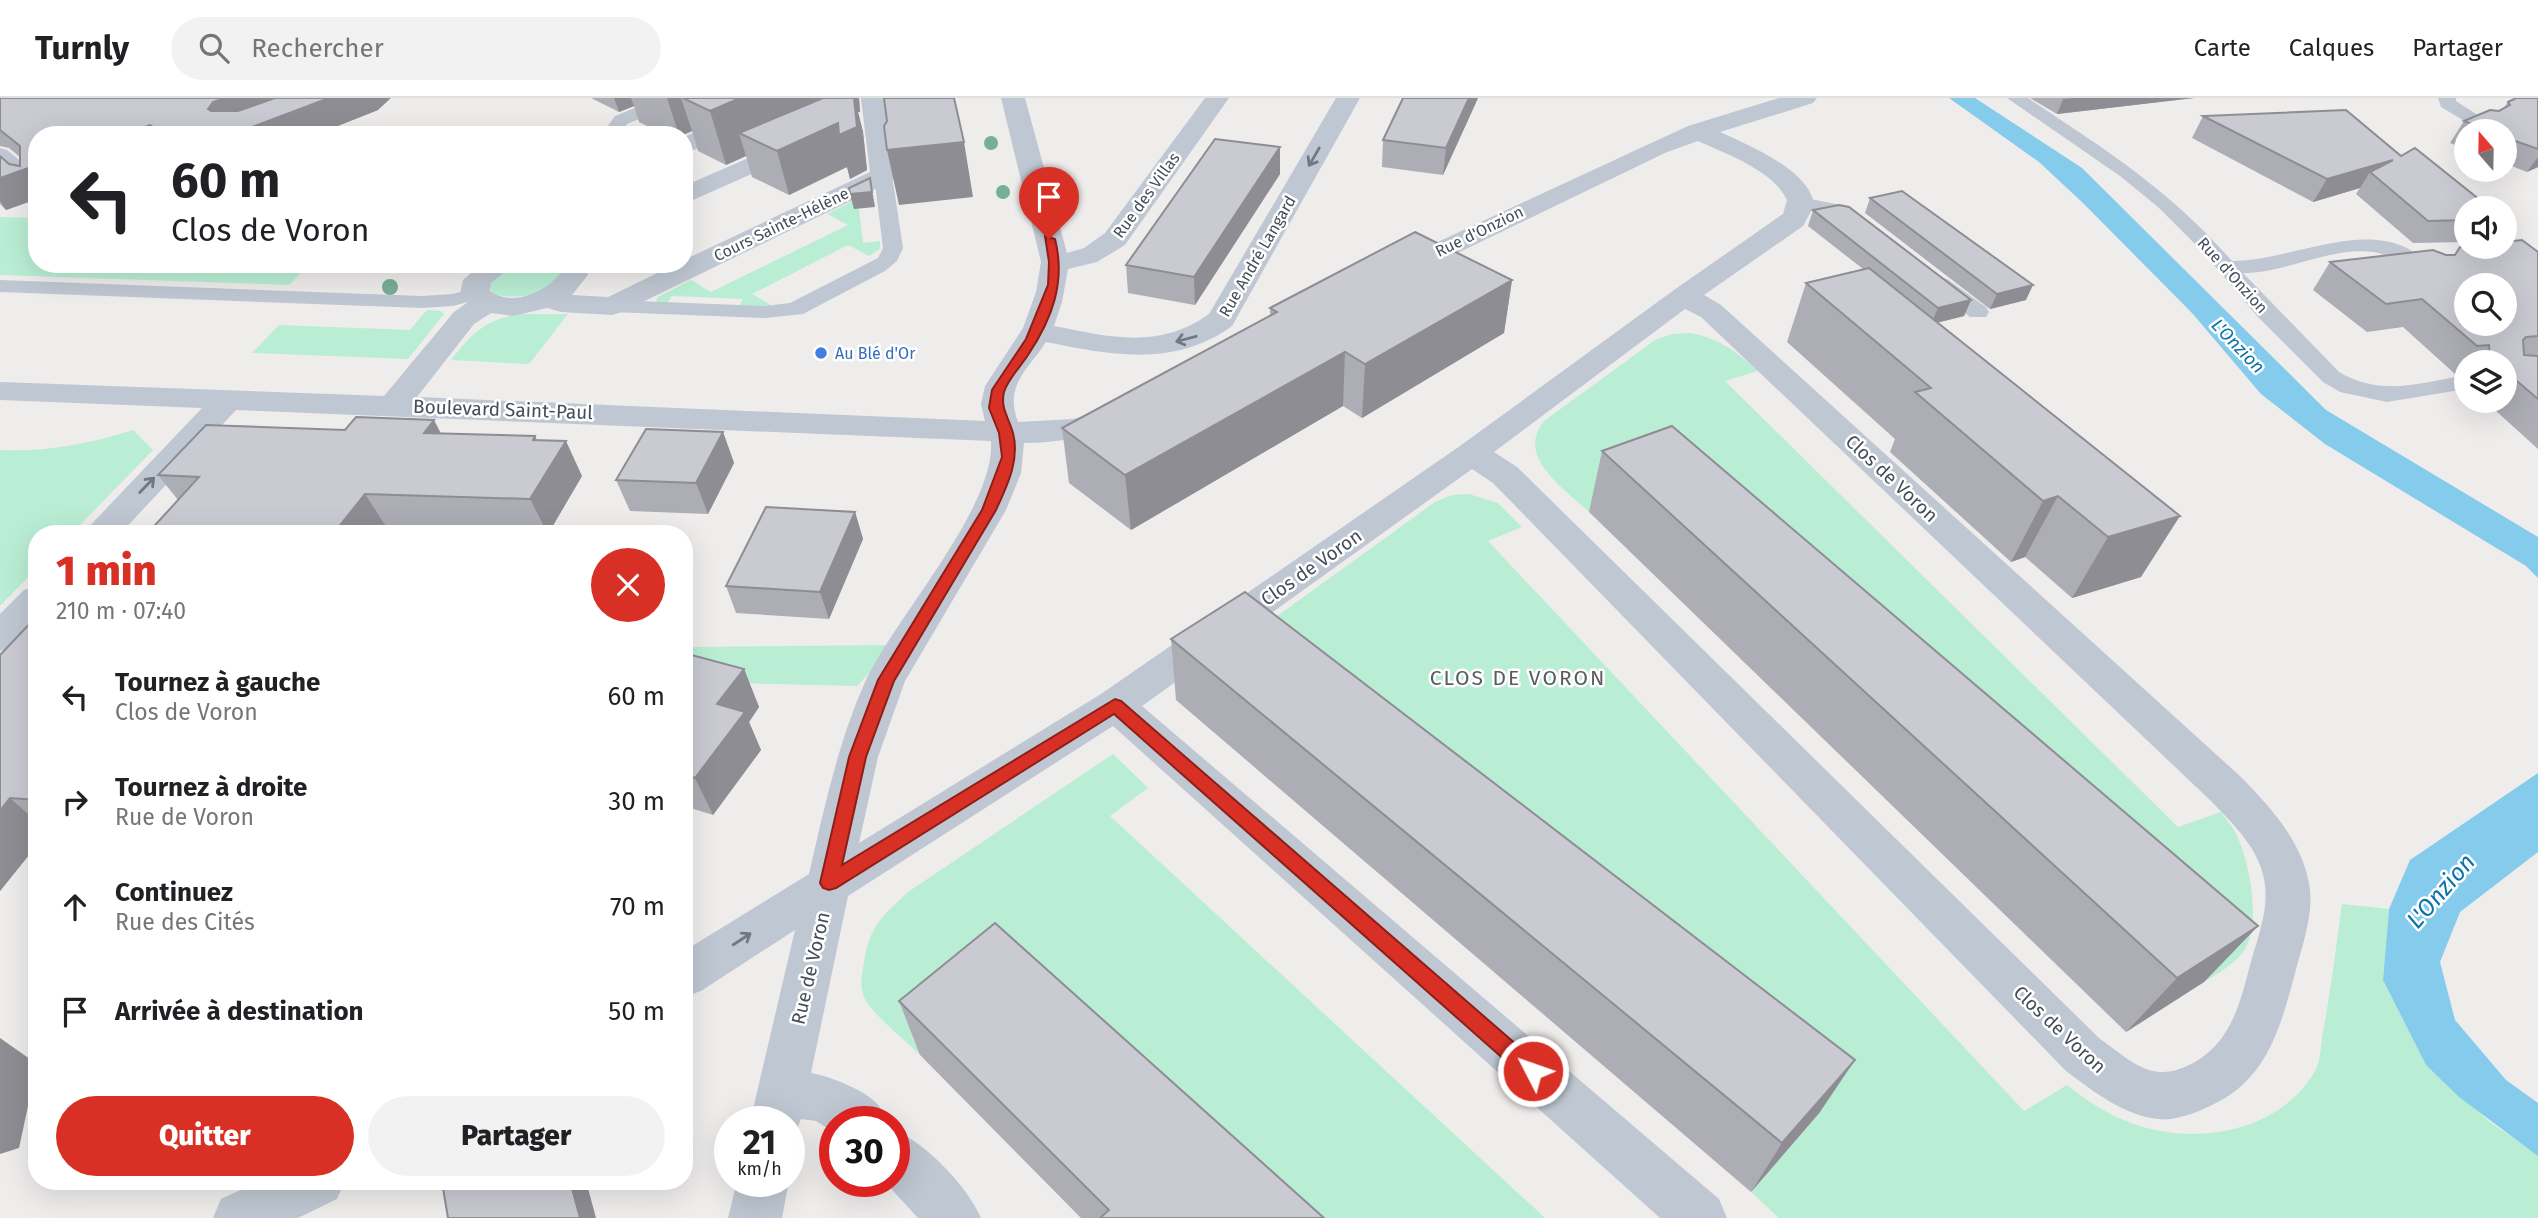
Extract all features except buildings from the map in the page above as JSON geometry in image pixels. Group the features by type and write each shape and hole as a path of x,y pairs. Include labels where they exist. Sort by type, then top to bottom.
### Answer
{"street":[{"path":"693,142 797,98"},
{"path":"1013,98 1055,262"},
{"name":"Rue des Villas","path":"1055,262 1087,258 1100,252 1115,239 1217,98"},
{"name":"Rue André Langard","path":"1036,331 1107,344 1158,346 1197,336 1221,320 1348,98"},
{"name":"Rue d'Onzion","path":"1377,283 1557,194 1698,131 1805,98"},
{"path":"848,123 874,108 883,175"},
{"path":"1698,131 1777,174 1792,187 1801,203"},
{"path":"693,192 815,138"},
{"path":"693,146 744,169"},
{"name":"Cours Sainte-Hélène","path":"693,267 883,175"},
{"name":"Clos de Voron","path":"693,970 1115,705 1472,453 1684,296 1793,220 1801,208 1801,203"},
{"name":"Rue de Voron","path":"778,1106 857,757 886,680 989,510 1009,457 1006,433 996,408 998,390 1036,331 1054,285 1055,262"},
{"path":"481,298 477,280 487,273"},
{"path":"481,298 514,306 547,298 569,283 573,273"},
{"name":"Cours Sainte-Hélène","path":"547,298 561,303 612,306 680,273"},
{"name":"Clos de Voron","path":"1472,453 1505,475 2083,1055 2124,1085 2160,1096 2193,1090 2223,1072 2243,1051 2258,1023 2287,915 2287,884 2278,855 2257,821 2227,789 1711,311 1684,296"},
{"path":"394,405 481,298"},
{"name":"Boulevard Saint-Paul","path":"0,391 954,428 1006,433"},
{"path":"108,525 230,398"},
{"path":"1006,433 1051,433 1093,425 1140,407"},
{"path":"0,637 28,608"},
{"path":"1115,705 1700,1218"},
{"path":"783,1106 812,1094 839,1106"},
{"path":"910,1171 954,1218"},
{"path":"240,1218 300,1190"},
{"path":"755,1218 760,1197"}],"lane":[{"path":"617,126 621,120 674,98"},
{"name":"Rue d'Onzion","path":"2016,98 2127,172 2165,203 2331,377 2348,387 2387,395 2454,384"},
{"path":"2447,98 2447,103 2453,108 2473,119"},
{"path":"0,155 28,177"},
{"path":"612,306 765,312 795,309 811,302 878,267 891,256 893,248 883,175"},
{"path":"1801,203 1852,215 1873,232"},
{"path":"2228,267 2258,267 2341,248 2372,245 2399,252 2428,276"},
{"path":"1926,272 1978,312"},
{"path":"3,288 422,302 481,298"}],"green space":[{"path":"853,201 859,209 863,243 880,241 880,249 869,256 848,245 752,294 773,306 738,308 743,299 672,296 666,305 656,301 658,297 691,280 711,292 848,225 827,214"},
{"path":"0,217 28,218 28,273 301,273 289,285 0,275"},
{"path":"500,273 560,273 554,285 546,290 522,296 499,296 491,293 490,282"},
{"path":"427,310 441,311 444,314 408,359 252,353 279,325 410,330"},
{"path":"522,314 568,314 529,364 451,360 481,328 499,319"},
{"path":"1690,333 1710,338 1727,347 1758,371 1725,381 2178,827 2221,812 2240,842 2252,891 2252,926 2249,940 2235,961 2204,982 1643,476 1627,498 1589,512 1546,471 1535,447 1537,434 1544,421 1655,340 1672,334"},
{"path":"133,430 153,450 80,525 28,525 28,577 0,606 0,450 34,450 100,439"},
{"path":"1469,494 1498,503 1522,527 1488,541 2024,1111 2067,1085 2114,1116 2156,1130 2182,1134 2209,1133 2235,1129 2259,1120 2282,1107 2301,1090 2318,1065 2342,904 2389,909 2383,980 2426,1065 2490,1122 2538,1155 2538,1218 1779,1218 1751,1192 1820,1112 1237,645 1435,502 1452,495"},
{"path":"895,645 857,686 693,682 693,647"},
{"path":"1113,754 1148,788 1110,816 1545,1218 1269,1218 1009,980 920,1055 877,1014 864,997 861,981 868,943 882,918 908,892"}],"water":[{"name":"L'Onzion","path":"1949,98 1975,98 2082,168 2326,410 2538,537 2538,578 2526,566 2325,444 2261,394 2192,313 2083,203 2039,162"},
{"name":"L'Onzion","path":"2538,773 2538,852 2460,912 2440,962 2455,1020 2506,1080 2538,1103 2538,1156 2459,1097 2426,1065 2383,980 2389,909 2410,860"}],"place":[{"name":"Au Blé d'Or","path":"821,353"}],"district":[{"name":"CLOS DE VORON","path":"1518,678"}],"route":[{"path":"1049,239 1055,262 1054,285 1032,339 998,390 996,408 1006,433 1009,457 1000,485 989,510 886,680 857,757 829,883 1115,705 1533,1071"}]}
